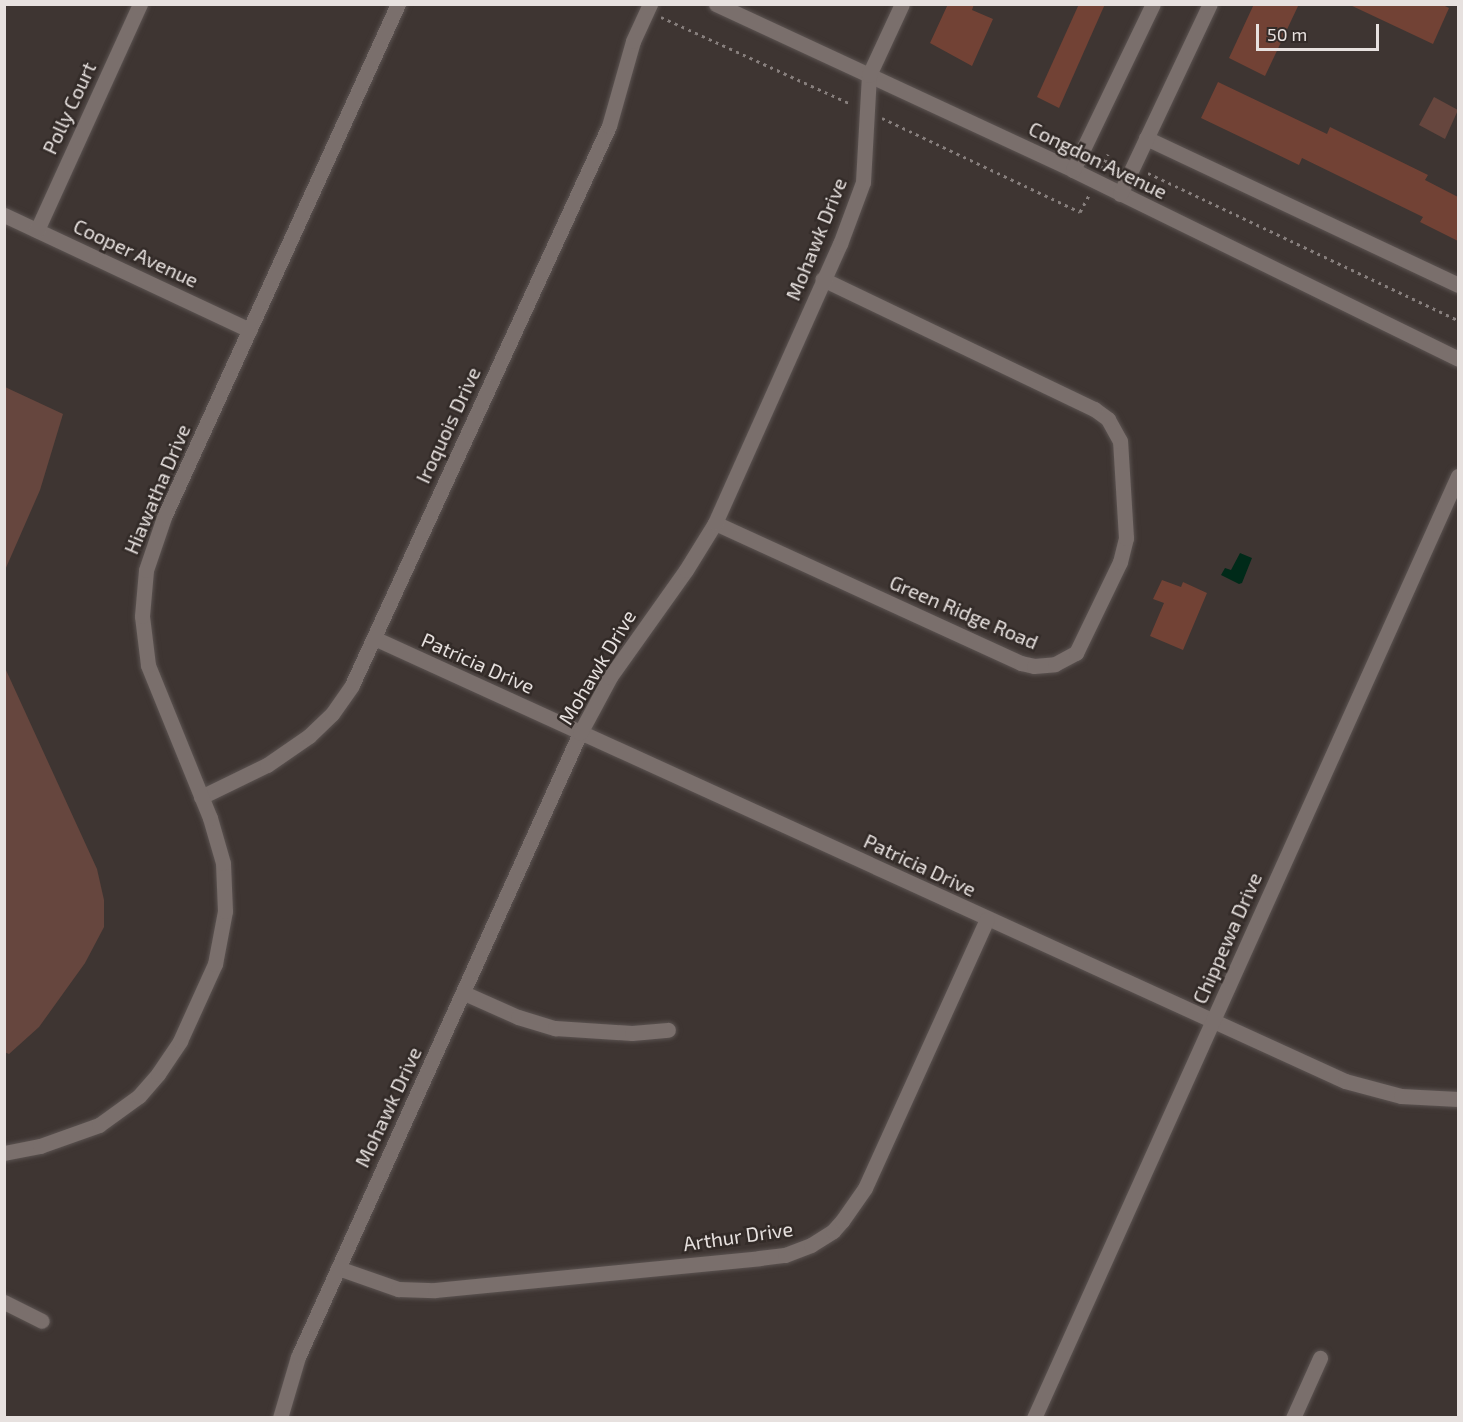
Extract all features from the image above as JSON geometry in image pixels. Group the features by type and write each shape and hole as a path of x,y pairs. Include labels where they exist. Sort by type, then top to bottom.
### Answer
{"street":[{"name":"Polly Court","path":"37,230 140,4"},
{"name":"Hiawatha Drive","path":"4,1153 40,1146 99,1125 149,1085 180,1041 215,964 226,905 221,852 201,796 151,676 142,631 142,597 147,563 155,540 249,330 398,4"},
{"name":"Congdon Avenue","path":"716,4 1073,170 1458,359"},
{"name":"Mohawk Drive","path":"280,1418 293,1369 580,733 610,677 686,570 715,523 823,279 863,182 869,75 902,4"},
{"path":"1073,170 1153,4"},
{"path":"1120,194 1210,4"},
{"name":"Iroquois Drive","path":"201,796 267,765 309,736 341,701 374,638 609,126 633,41 654,10"},
{"path":"1146,138 1458,285"},
{"name":"Cooper Avenue","path":"4,215 249,330"},
{"name":"Green Ridge Road","path":"715,523 1021,663 1034,666 1055,664 1076,653 1120,562 1126,538 1120,441 1117,431 1108,419 1094,409 823,279"},
{"name":"Chippewa Drive","path":"1034,1418 1458,476"},
{"name":"Patricia Drive","path":"374,638 1212,1022 1361,1086 1401,1096 1458,1099"},
{"name":"Arthur Drive","path":"338,1268 398,1289 435,1290 785,1255 811,1245 833,1231 865,1188 987,919"},
{"path":"464,993 518,1017 555,1028 624,1033 668,1030"},
{"path":"4,1302 42,1321"},
{"path":"1293,1418 1320,1358"}],"path":[{"path":"654,10 849,103"},
{"path":"882,118 1080,212 1088,197"},
{"path":"1102,169 1108,154"},
{"path":"1143,172 1458,320"}],"shaded area":[{"path":"1434,97 1458,110 1445,139 1419,125"},
{"path":"5,387 63,414 40,490 5,570"},
{"path":"1240,553 1252,558 1242,583 1239,584 1221,575 1225,568 1231,570"},
{"path":"5,668 97,869 104,900 104,927 85,963 39,1027 9,1054 4,1052"}],"building":[{"path":"948,4 974,4 972,10 993,19 972,66 930,43"},
{"path":"1079,4 1105,4 1059,108 1037,97"},
{"path":"1254,4 1299,4 1265,76 1229,58"},
{"path":"1348,4 1441,4 1449,8 1433,44"},
{"path":"1218,82 1327,134 1330,127 1428,175 1425,180 1458,197 1458,241 1420,222 1423,217 1302,158 1299,165 1201,118"},
{"path":"1162,580 1181,587 1183,582 1207,593 1183,650 1150,636 1164,603 1153,599"}]}
